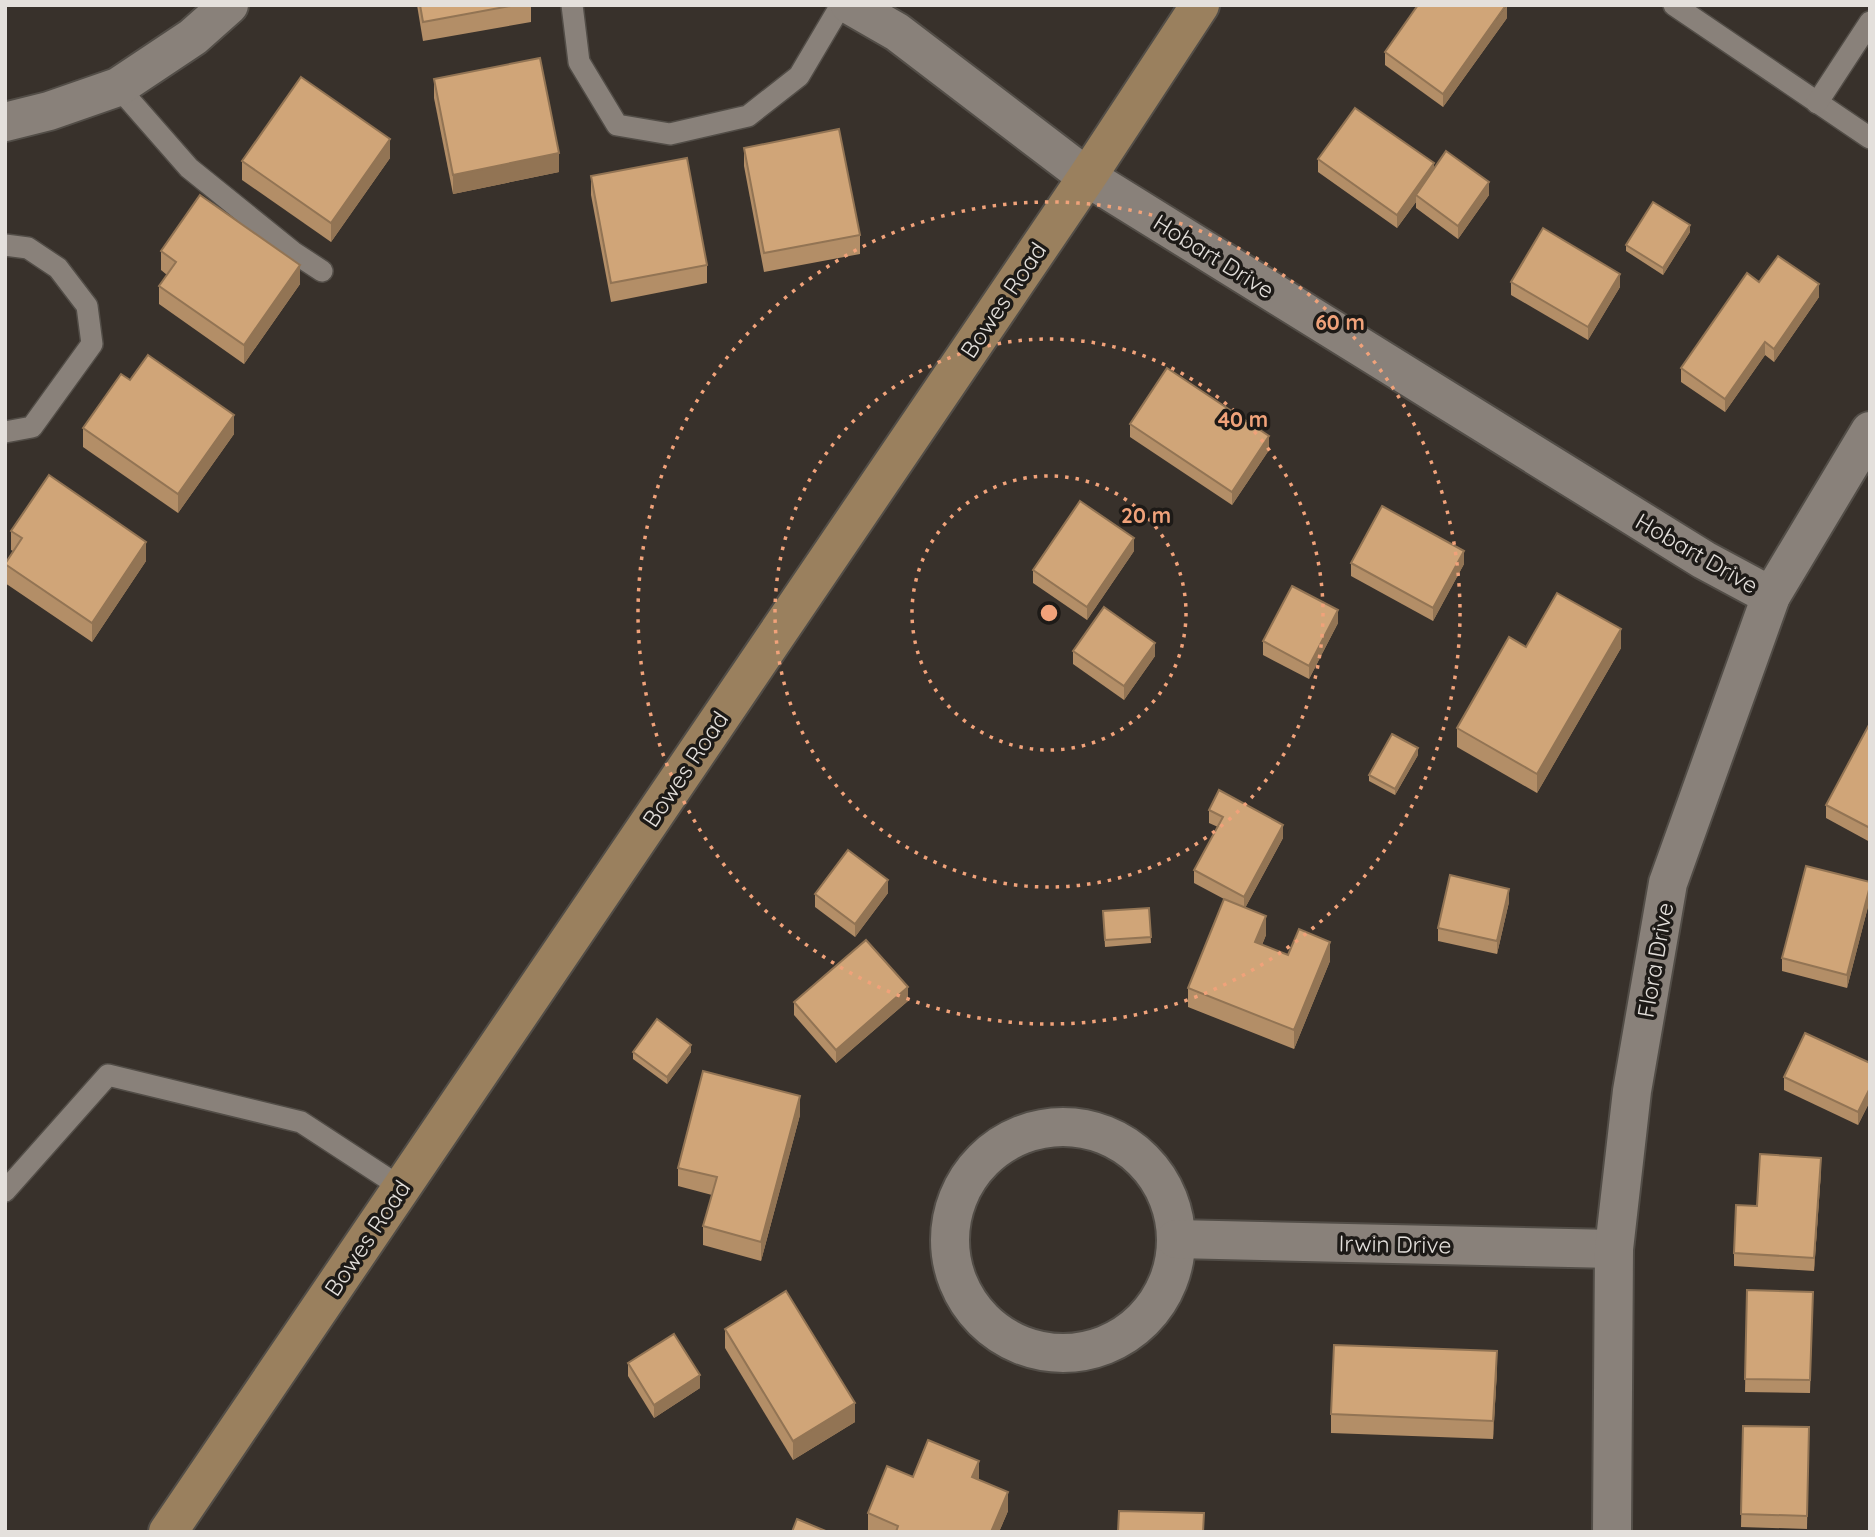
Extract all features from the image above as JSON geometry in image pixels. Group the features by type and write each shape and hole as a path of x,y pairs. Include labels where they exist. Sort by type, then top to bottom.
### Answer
{"main road":[{"name":"Bowes Road","path":"168,1532 1087,177 1200,5"}],"street":[{"path":"5,122 49,111 117,87 192,37 229,5"},
{"name":"Hobart Drive","path":"850,5 897,33 1087,177 1704,560 1771,596"},
{"name":"Flora Drive","path":"1612,1532 1614,1250 1632,1091 1668,883 1771,596 1870,431"},
{"path":"1049,1127 1090,1130 1127,1146 1147,1164 1163,1187 1173,1212 1176,1239 1173,1266 1163,1292 1147,1314 1127,1333 1103,1346 1077,1352 1049,1353 1023,1346 999,1334 978,1316 962,1293 953,1268 950,1240 953,1213 963,1188 978,1165 998,1147 1023,1134 1049,1127"},
{"name":"Irwin Drive","path":"1176,1239 1614,1250"}],"lane":[{"path":"572,5 579,62 617,125 670,134 748,116 799,76 841,5"},
{"path":"1674,5 1870,138"},
{"path":"1817,103 1870,22"},
{"path":"117,87 188,168 293,252 322,271"},
{"path":"5,244 28,248 58,268 87,306 92,344 32,427 5,432"},
{"path":"5,1191 108,1075 301,1122 402,1188"}],"building":[{"path":"420,5 516,5 423,22"},
{"path":"1418,5 1506,5 1443,94 1385,52"},
{"path":"540,58 559,153 453,175 434,79"},
{"path":"301,77 390,139 331,223 242,161"},
{"path":"1355,108 1434,163 1397,215 1318,159"},
{"path":"839,129 860,235 764,253 744,148"},
{"path":"1446,151 1489,182 1458,226 1416,195"},
{"path":"687,158 707,265 611,283 591,176"},
{"path":"200,195 300,265 244,345 159,286 176,262 161,251"},
{"path":"1653,202 1690,225 1663,268 1626,245"},
{"path":"1543,228 1620,274 1588,327 1511,282"},
{"path":"1778,256 1819,284 1774,349 1765,342 1725,399 1681,368 1747,273 1759,282"},
{"path":"148,355 234,415 178,494 83,428 121,374 130,380"},
{"path":"1167,368 1269,436 1232,492 1130,424"},
{"path":"49,475 146,542 92,623 5,564 22,538 11,531"},
{"path":"1080,501 1134,538 1087,607 1033,570"},
{"path":"1382,506 1464,551 1433,608 1351,563"},
{"path":"1292,586 1338,610 1309,666 1263,641"},
{"path":"1557,593 1621,629 1537,774 1457,728 1509,637 1526,647"},
{"path":"1104,607 1155,643 1124,686 1073,651"},
{"path":"1870,723 1870,828 1826,805"},
{"path":"1392,734 1418,748 1395,789 1369,775"},
{"path":"1219,790 1283,825 1244,897 1194,870 1223,817 1209,810"},
{"path":"848,850 888,880 855,924 815,894"},
{"path":"1806,866 1870,882 1847,975 1782,958"},
{"path":"1450,875 1509,889 1497,941 1438,928"},
{"path":"1224,899 1266,916 1255,942 1288,955 1299,929 1330,942 1294,1030 1188,988"},
{"path":"1149,908 1151,937 1105,940 1103,911"},
{"path":"866,940 908,987 836,1050 794,1002"},
{"path":"657,1019 691,1045 667,1077 633,1052"},
{"path":"1805,1033 1870,1063 1870,1088 1858,1112 1784,1077"},
{"path":"703,1071 800,1096 761,1242 703,1226 717,1177 678,1168"},
{"path":"1760,1154 1821,1158 1814,1258 1734,1253 1736,1205 1757,1206"},
{"path":"1747,1290 1813,1292 1810,1380 1745,1379"},
{"path":"786,1291 855,1403 793,1441 725,1329"},
{"path":"674,1334 700,1375 654,1405 628,1363"},
{"path":"1334,1345 1497,1351 1493,1421 1331,1414"},
{"path":"1743,1426 1809,1427 1807,1516 1741,1514"},
{"path":"928,1440 979,1461 972,1477 1008,1492 991,1532 896,1532 898,1526 868,1513 887,1466 913,1477"},
{"path":"1119,1511 1204,1513 1203,1532 1118,1532"},
{"path":"797,1519 828,1532 792,1532"}]}
